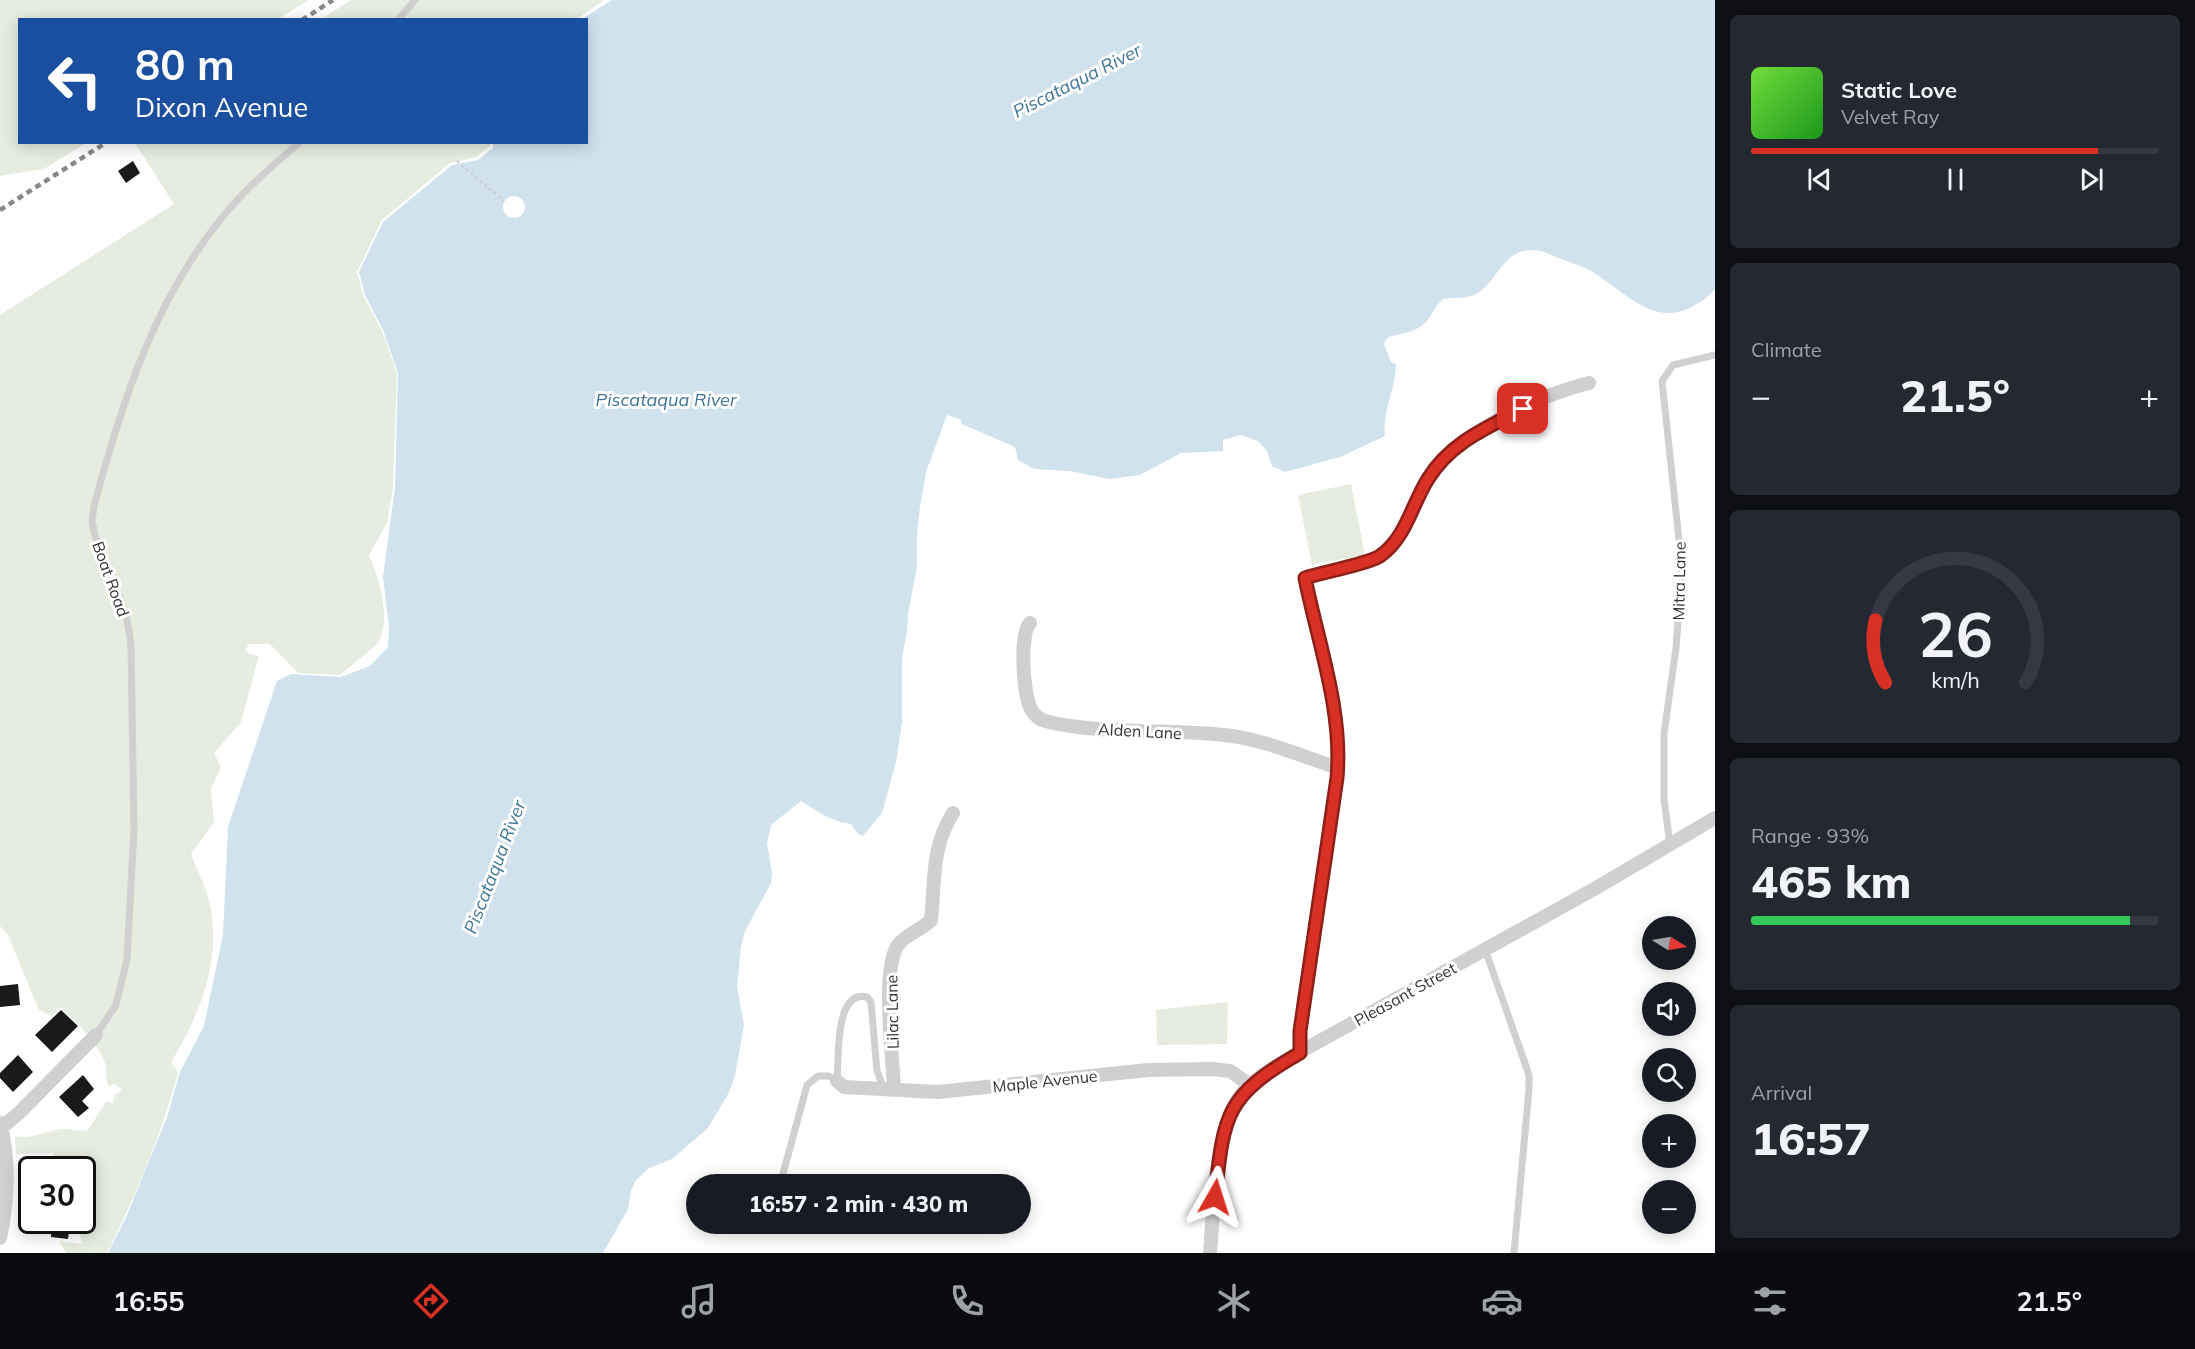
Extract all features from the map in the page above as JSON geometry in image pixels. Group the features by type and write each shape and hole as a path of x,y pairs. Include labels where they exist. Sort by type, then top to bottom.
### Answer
{"street":[{"path":"1300,1053 1300,1031 1307,977 1338,768 1337,721 1305,578 1368,561 1387,550 1400,534 1428,478 1455,446 1468,437 1540,400 1589,383"},
{"name":"Alden Lane","path":"1030,623 1023,640 1028,698 1034,714 1041,719 1066,725 1110,730 1227,736 1338,768"},
{"name":"Lilac Lane","path":"889,1089 890,979 894,953 901,941 931,920 936,854 942,833 953,813"},
{"name":"Pleasant Street","path":"1210,1253 1223,1133 1234,1105 1250,1085 1264,1073 1715,818"},
{"path":"0,1238 6,1204 6,1173 0,1126 19,1113 96,1035"},
{"name":"Maple Avenue","path":"837,1081 844,1087 938,1092 1148,1070 1211,1069 1230,1071 1250,1085"}],"lane":[{"path":"400,18 415,0"},
{"name":"Boat Road","path":"96,1035 116,1005 127,959 134,829 131,645 126,614 95,536 92,521 94,506 123,406 138,364 178,284 199,248 221,219 247,190 298,144"},
{"name":"Mitra Lane","path":"1670,845 1664,799 1664,734 1676,648 1682,568 1662,381 1673,365 1715,355"},
{"path":"1485,949 1528,1075 1529,1089 1514,1253"},
{"path":"783,1174 807,1085 818,1076 829,1076 837,1081 844,1007 854,997 862,996 871,1002 876,1071 889,1089"}],"path":[{"path":"457,161 504,201"}],"shaded area":[{"path":"0,0 309,0 280,18 18,18 18,144 84,144 44,169 0,176"},
{"path":"351,0 604,0 578,18 323,18"},
{"path":"136,144 491,144 476,157 450,163 382,220 357,272 363,295 382,331 397,373 393,487 387,523 369,555 382,597 384,620 382,631 377,644 341,675 298,673 270,644 249,644 245,650 249,654 259,656 241,722 214,753 221,767 211,789 214,822 191,854 209,901 213,922 211,965 191,1025 171,1062 178,1073 156,1142 107,1253 66,1253 59,1241 82,1244 80,1234 96,1234 96,1156 54,1156 53,1153 16,1154 15,1136 27,1137 64,1129 88,1130 106,1102 113,1103 115,1095 122,1090 115,1084 109,1086 105,1063 97,1048 61,1007 52,1016 39,1010 7,933 0,926 0,315 174,204"},
{"path":"1351,484 1365,555 1312,565 1298,495"},
{"path":"1228,1002 1227,1044 1157,1045 1156,1010"}],"water":[{"name":"Piscataqua River","path":"612,0 1715,0 1715,290 1698,304 1682,311 1667,313 1653,311 1626,296 1588,269 1543,252 1522,251 1507,261 1482,290 1471,296 1443,299 1422,326 1388,337 1384,344 1391,362 1396,364 1385,418 1385,436 1340,457 1285,472 1272,466 1267,451 1258,441 1241,435 1223,440 1223,451 1181,453 1140,475 1109,479 1070,471 1034,469 1018,460 1015,447 962,424 960,419 947,415 926,472 920,507 917,567 902,658 902,722 896,762 882,813 863,836 858,834 851,824 831,818 801,801 771,825 767,843 772,873 771,883 745,931 741,946 737,987 744,1025 735,1076 728,1094 708,1128 672,1159 649,1168 636,1180 631,1191 628,1209 603,1253 108,1253 127,1215 167,1117 180,1072 204,1026 223,935 228,827 277,681 291,674 341,677 370,666 388,647 389,627 383,577 395,487 398,373 383,330 365,295 359,272 383,222 452,165 478,160 493,148 493,144 588,144 588,18 584,18"}],"pier":[{"path":"514,196 522,199 525,207 522,215 514,218 506,215 503,207 506,199"}],"building":[{"path":"133,161 140,173 126,183 118,171"},
{"path":"18,984 20,1005 0,1007 0,986"},
{"path":"61,1010 78,1026 52,1052 35,1035"},
{"path":"18,1055 33,1072 13,1092 0,1078 0,1073"},
{"path":"83,1075 94,1089 82,1101 89,1108 78,1117 59,1097"},
{"path":"51,1234 69,1234 68,1239 51,1237"}],"railway":[{"path":"305,18 333,0"},
{"path":"0,210 104,144"}],"route":[{"path":"1215,1197 1223,1133 1234,1105 1257,1078 1300,1053 1300,1031 1325,866 1339,747 1337,721 1305,578 1378,558 1394,544 1428,478 1455,446 1523,409"}]}
